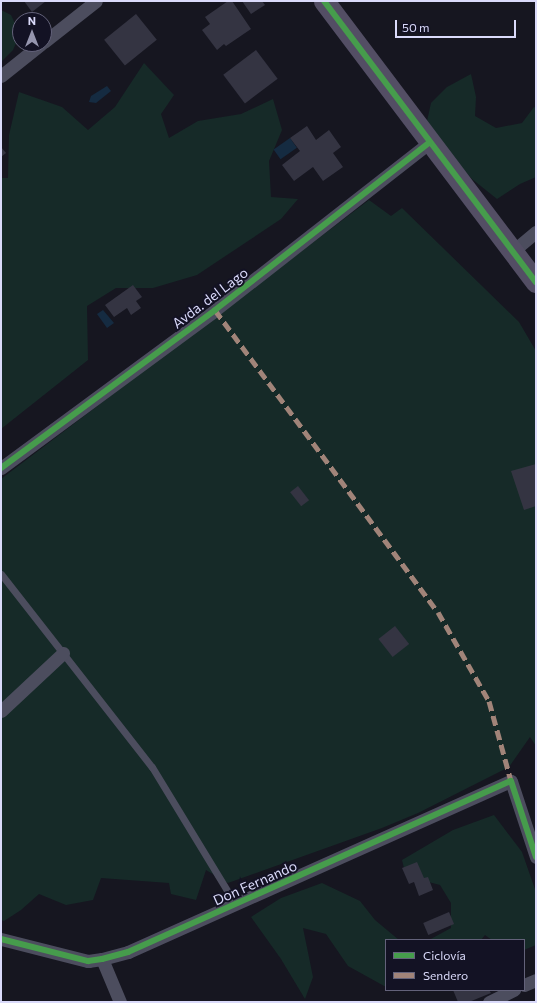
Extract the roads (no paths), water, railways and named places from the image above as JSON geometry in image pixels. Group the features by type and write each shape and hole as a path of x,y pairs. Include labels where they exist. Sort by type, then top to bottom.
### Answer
{"main road":[{"path":"324,1 429,143 536,282"}],"street":[{"path":"52,35 93,2"},
{"path":"1,76 32,52"},
{"name":"Avda. del Lago","path":"1,468 215,310 429,143"},
{"path":"513,251 536,232"},
{"path":"1,711 63,653"},
{"name":"Don Fernando","path":"1,939 88,961 128,952 511,781 536,857"},
{"path":"102,959 120,1002"},
{"path":"525,985 536,980"},
{"path":"489,1002 512,991"}],"lane":[{"path":"1,574 152,767 236,905"}],"water":[{"path":"107,86 111,91 96,103 89,102 91,96"},
{"path":"290,138 297,148 280,159 274,149"},
{"path":"103,310 114,323 107,328 97,314"}]}
